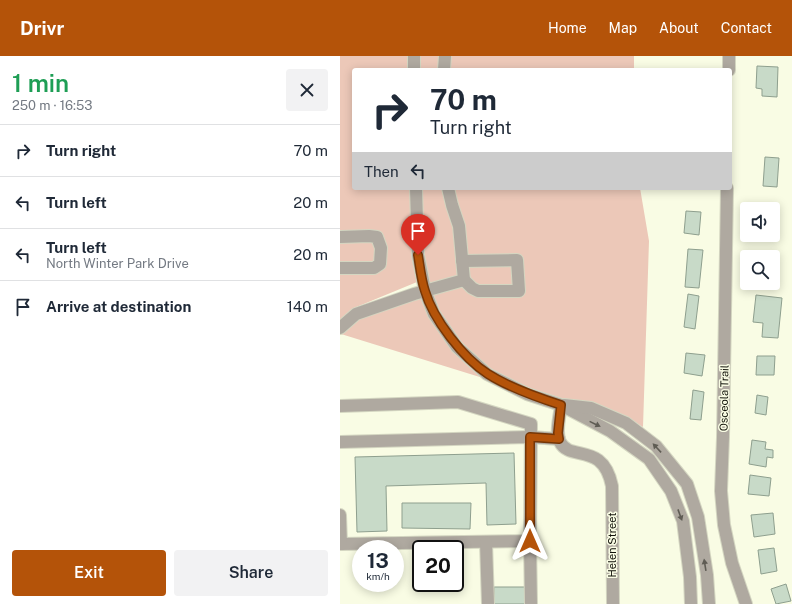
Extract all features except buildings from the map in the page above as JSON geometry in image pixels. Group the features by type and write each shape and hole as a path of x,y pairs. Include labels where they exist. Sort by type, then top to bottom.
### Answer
{"street":[{"path":"414,56 414,68"},
{"path":"444,68 445,56"},
{"path":"728,68 729,56"},
{"path":"416,190 418,255 425,291 434,314 456,347 487,374 527,394 561,405 610,431 649,458 671,491 683,521 690,577 691,604"},
{"path":"448,190 459,226 462,261 464,280 472,288 478,290 519,291 517,260 462,261"},
{"name":"Osceola Trail","path":"727,190 724,437 721,491 724,525 732,562 746,604"},
{"path":"340,237 369,236 376,238 381,248 380,264 374,268 340,268"},
{"path":"340,328 356,314 425,291 464,280"},
{"path":"340,406 458,402 530,424 530,604"},
{"path":"340,442 530,437 559,439 558,433 561,405"},
{"path":"561,405 591,408 626,423 656,446 687,484 698,517 707,575 709,604"},
{"name":"Helen Street","path":"559,439 560,442 569,450 596,458 604,465 610,476 612,486 613,604"},
{"path":"340,515 340,544 530,541"},
{"path":"486,542 488,604"}],"shaded area":[{"path":"340,56 408,56 409,68 352,68 352,190 411,190 412,255 417,282 354,308 340,320"},
{"path":"419,56 634,56 634,68 420,68"},
{"path":"422,190 640,190 649,241 643,427 628,418 593,402 562,399 529,388 490,369 461,342 439,311 428,284 423,254"},
{"path":"420,294 483,378 341,334 358,319"}],"route":[{"path":"418,255 425,291 434,314 456,347 487,374 527,394 561,405 558,433 559,439 530,437 530,541"}]}
